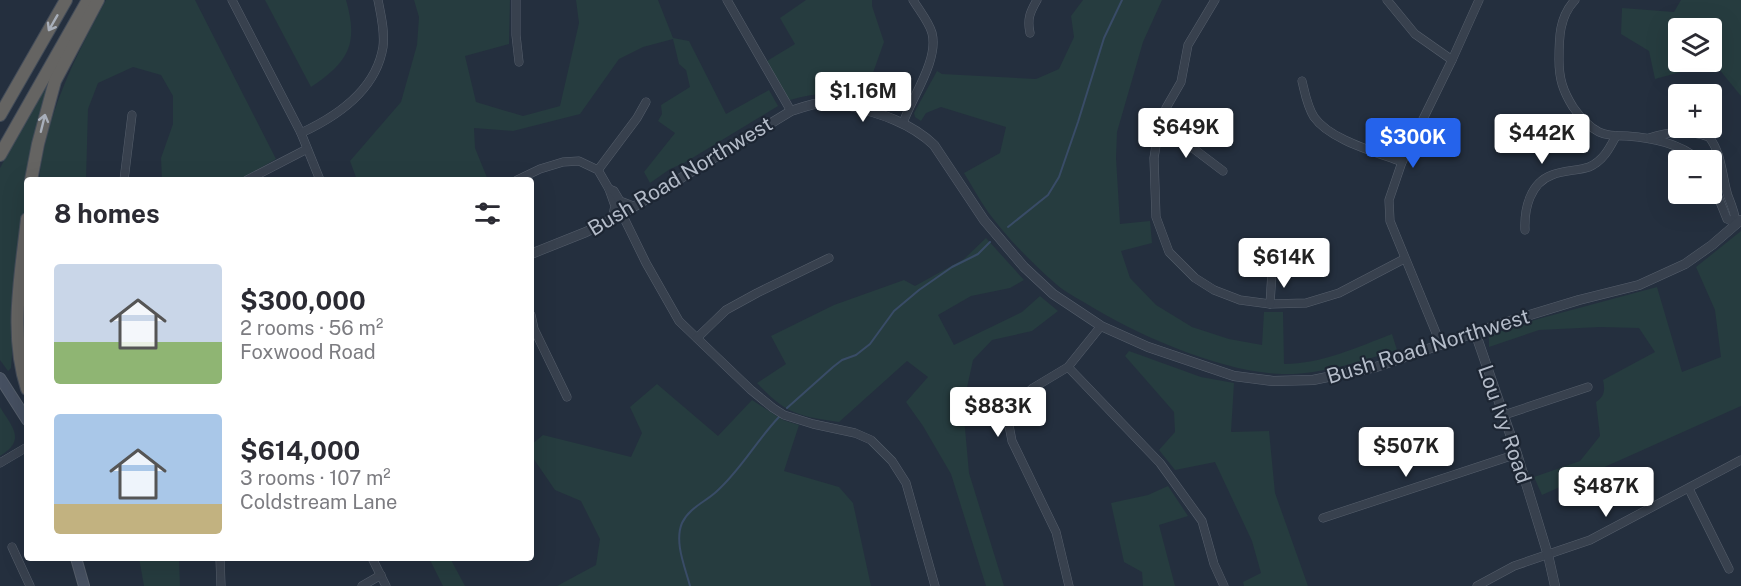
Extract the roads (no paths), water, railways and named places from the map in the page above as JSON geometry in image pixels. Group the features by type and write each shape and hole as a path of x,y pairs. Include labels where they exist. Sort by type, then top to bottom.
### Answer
{"highway":[{"path":"0,115 66,0"},
{"path":"0,155 88,0"},
{"path":"33,177 40,133 55,81 98,0"},
{"path":"24,252 18,319 18,349 24,376"}],"main road":[{"path":"0,378 24,415"},
{"path":"77,561 84,586"}],"street":[{"path":"232,0 301,133 319,177"},
{"path":"301,133 352,103 372,77 383,47 378,0"},
{"path":"516,0 519,62"},
{"path":"727,0 791,111"},
{"path":"903,123 932,60 932,31 913,0"},
{"path":"1030,33 1029,13 1036,0"},
{"path":"1215,0 1188,45 1180,82 1166,108 1158,133 1154,158 1156,217 1169,252 1195,278 1214,290 1240,300 1270,304 1306,303 1339,293 1404,259"},
{"path":"1387,0 1415,34 1452,60"},
{"path":"1441,345 1390,221 1389,200 1402,162 1479,0"},
{"path":"1575,0 1563,19 1558,36 1559,78 1564,93 1588,124 1600,133 1647,139 1684,149 1686,138"},
{"path":"1302,81 1308,105 1314,117 1327,130 1402,162"},
{"path":"598,170 637,118 645,102"},
{"name":"Bush Road Northwest","path":"534,253 578,236 622,214 791,111 829,102 868,110 903,123 923,135 933,145 984,220 1024,267 1053,294 1101,326 1148,346 1234,376 1272,381 1313,380 1376,366 1474,332 1579,300 1639,285 1685,264 1712,245 1738,222"},
{"path":"124,177 132,115"},
{"path":"1158,133 1194,149 1223,171"},
{"path":"1647,139 1668,133"},
{"path":"1525,230 1526,206 1546,178 1588,167 1607,153 1616,136"},
{"path":"1710,138 1718,155 1738,222"},
{"path":"253,177 307,149"},
{"path":"523,177 563,162 579,161 598,170 609,189 615,206 612,219"},
{"path":"609,189 620,201 633,206"},
{"path":"1721,204 1727,219 1738,222"},
{"path":"622,214 646,263 679,321 773,408 784,415 855,433 871,440 892,461 906,483 935,586"},
{"path":"697,338 726,310 757,292 829,258"},
{"path":"1270,304 1272,272"},
{"path":"1069,586 1056,532 1012,441 1008,420 1017,402 1033,388 1068,367 1101,326"},
{"name":"Lou Ivy Road","path":"1474,332 1517,454 1548,555 1555,586"},
{"path":"534,333 567,397"},
{"path":"1068,367 1160,463 1202,521 1214,564 1224,586"},
{"path":"1504,415 1588,387"},
{"path":"0,464 24,449"},
{"path":"1323,518 1517,454"},
{"path":"1478,586 1515,566 1590,540 1741,460"},
{"path":"1689,489 1729,569"},
{"path":"12,547 30,586"},
{"path":"220,561 221,586"},
{"path":"374,561 386,586"},
{"path":"362,586 381,575"}],"waterway":[{"path":"1008,227 1048,195 1059,177 1104,38 1122,0"},
{"path":"787,408 842,360 856,355 870,344 894,311 919,290 952,267 978,254 990,242"},
{"path":"690,586 680,546 682,523 693,509 712,496 725,483 779,417"}]}
